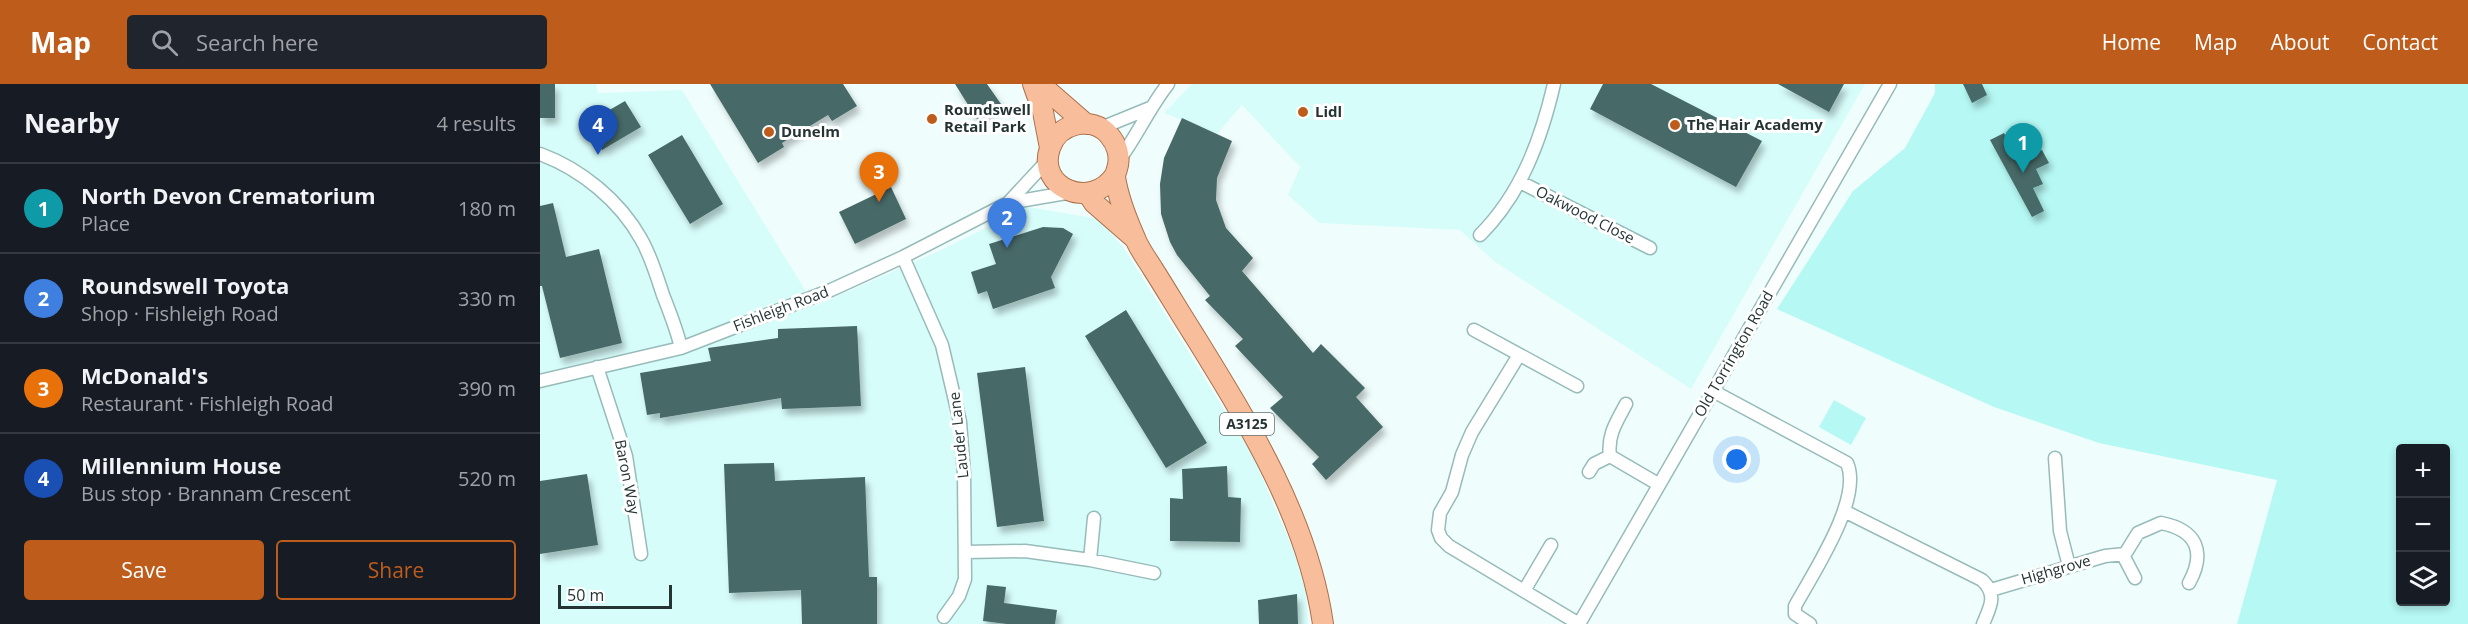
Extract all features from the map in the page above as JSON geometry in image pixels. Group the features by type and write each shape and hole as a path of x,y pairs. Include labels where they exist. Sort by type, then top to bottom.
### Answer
{"main road":[{"path":"1033,84 1043,112 1051,173 1057,182 1080,193 1104,188 1117,168 1114,142 1040,84"},
{"path":"1049,154 1055,138 1064,129 1075,124 1094,126"},
{"name":"A3125","path":"1117,168 1135,239 1261,449 1293,516 1308,559 1323,624"},
{"name":"A3125","path":"1080,193 1135,239"}],"street":[{"path":"1117,168 1150,108 1168,84"},
{"name":"Oakwood Close","path":"1480,235 1498,217 1520,182 1539,136 1554,84"},
{"name":"Old Torrington Road","path":"1579,624 1890,84"},
{"path":"1094,126 1150,108"},
{"path":"540,154 575,171 600,190 623,213 641,239 681,348"},
{"name":"Fishleigh Road","path":"1008,202 1049,154"},
{"name":"Oakwood Close","path":"1520,182 1650,248"},
{"name":"Fishleigh Road","path":"540,381 681,348 831,290 903,257 1008,202 1080,193"},
{"name":"Lauder Lane","path":"903,257 942,345 953,386 961,434 965,579 959,596 944,617"},
{"path":"1474,330 1577,386"},
{"path":"1519,355 1472,432 1462,455 1452,492 1437,521 1438,530 1449,546 1579,624"},
{"name":"Baron Way","path":"597,367 626,456 641,555"},
{"path":"1713,391 1847,463 1851,472 1846,512 1795,606 1795,614 1810,624"},
{"path":"1610,456 1608,444 1610,434 1626,404"},
{"path":"1610,456 1658,484"},
{"path":"1589,472 1594,464 1610,456"},
{"path":"2055,458 2060,531 2069,566"},
{"path":"1846,512 1982,580 1991,590 1993,600 1983,624"},
{"path":"1090,560 1094,518"},
{"path":"2135,578 2123,555 2138,533 2161,523 2174,525 2190,536 2198,554 2198,568 2189,583"},
{"path":"1524,591 1551,545"},
{"path":"966,552 1025,551 1090,560 1154,573"},
{"name":"Highgrove","path":"1991,590 2105,556 2123,555"}],"shaded area":[{"path":"540,84 596,84 598,93 682,90 815,306 939,251 1028,207 1100,219 1126,251 1253,456 1294,552 1306,592 1308,624 540,624"},
{"path":"1192,84 1865,84 1691,389 1495,262 1460,230 1319,223 1288,195 1300,167 1242,105 1217,134 1164,113"},
{"path":"1935,84 2468,84 2468,624 2237,624 2277,480 2099,443 1994,407 1777,309 1853,191 1905,148 1935,93"},
{"path":"1834,400 1866,418 1851,445 1819,427"}],"building":[{"path":"540,84 555,84 555,118 540,118"},
{"name":"Dunelm","path":"710,84 843,84 857,106 832,121 828,115 782,143 784,147 758,163"},
{"path":"955,84 987,84 1001,104 977,119"},
{"name":"The Hair Academy","path":"1603,84 1651,84 1762,141 1736,187 1590,109"},
{"path":"1778,84 1844,84 1829,112"},
{"path":"1963,84 1982,84 1987,95 1972,103"},
{"path":"625,101 641,127 602,150 587,123"},
{"path":"1182,118 1232,141 1217,178 1216,200 1226,228 1253,258 1242,271 1313,353 1321,344 1365,388 1356,397 1383,427 1326,480 1312,464 1319,457 1270,408 1283,397 1235,346 1243,339 1205,300 1210,296 1177,255 1170,242 1161,214 1160,184 1164,158"},
{"path":"2004,133 2011,147 2014,145 2018,153 2028,149 2031,155 2042,150 2049,163 2036,169 2043,184 2033,188 2044,211 2032,217 1990,140"},
{"path":"682,135 723,204 690,224 648,155"},
{"path":"891,187 906,219 855,244 839,212"},
{"path":"553,203 566,257 599,249 622,343 560,358 542,286 540,286 540,206"},
{"path":"1043,227 1063,228 1073,234 1051,277 1055,288 993,309 987,291 978,294 971,272 996,264 989,244"},
{"path":"1126,310 1207,443 1166,468 1085,336"},
{"path":"857,326 861,406 782,409 781,398 660,418 660,413 647,415 640,373 711,361 708,348 778,338 778,329"},
{"path":"1025,367 1044,521 997,527 977,373"},
{"path":"774,463 775,481 865,477 869,577 877,577 877,624 802,624 801,590 729,593 724,464"},
{"path":"1227,466 1228,497 1241,498 1240,542 1170,541 1170,498 1183,499 1182,469"},
{"path":"587,474 598,545 540,554 540,481"},
{"path":"987,585 1006,587 1004,603 1057,610 1055,624 1007,624 983,621"},
{"path":"1297,594 1298,624 1259,624 1258,600"}],"place":[{"name":"Lidl","path":"1303,112"},
{"name":"Roundswell Retail Park","path":"932,119"},
{"name":"The Hair Academy","path":"1675,125"},
{"name":"Dunelm","path":"769,132"},
{"name":"Millennium House","path":"598,155"},
{"name":"North Devon Crematorium","path":"2023,173"},
{"name":"McDonald's","path":"879,202"},
{"name":"Roundswell Toyota","path":"1007,248"}]}
